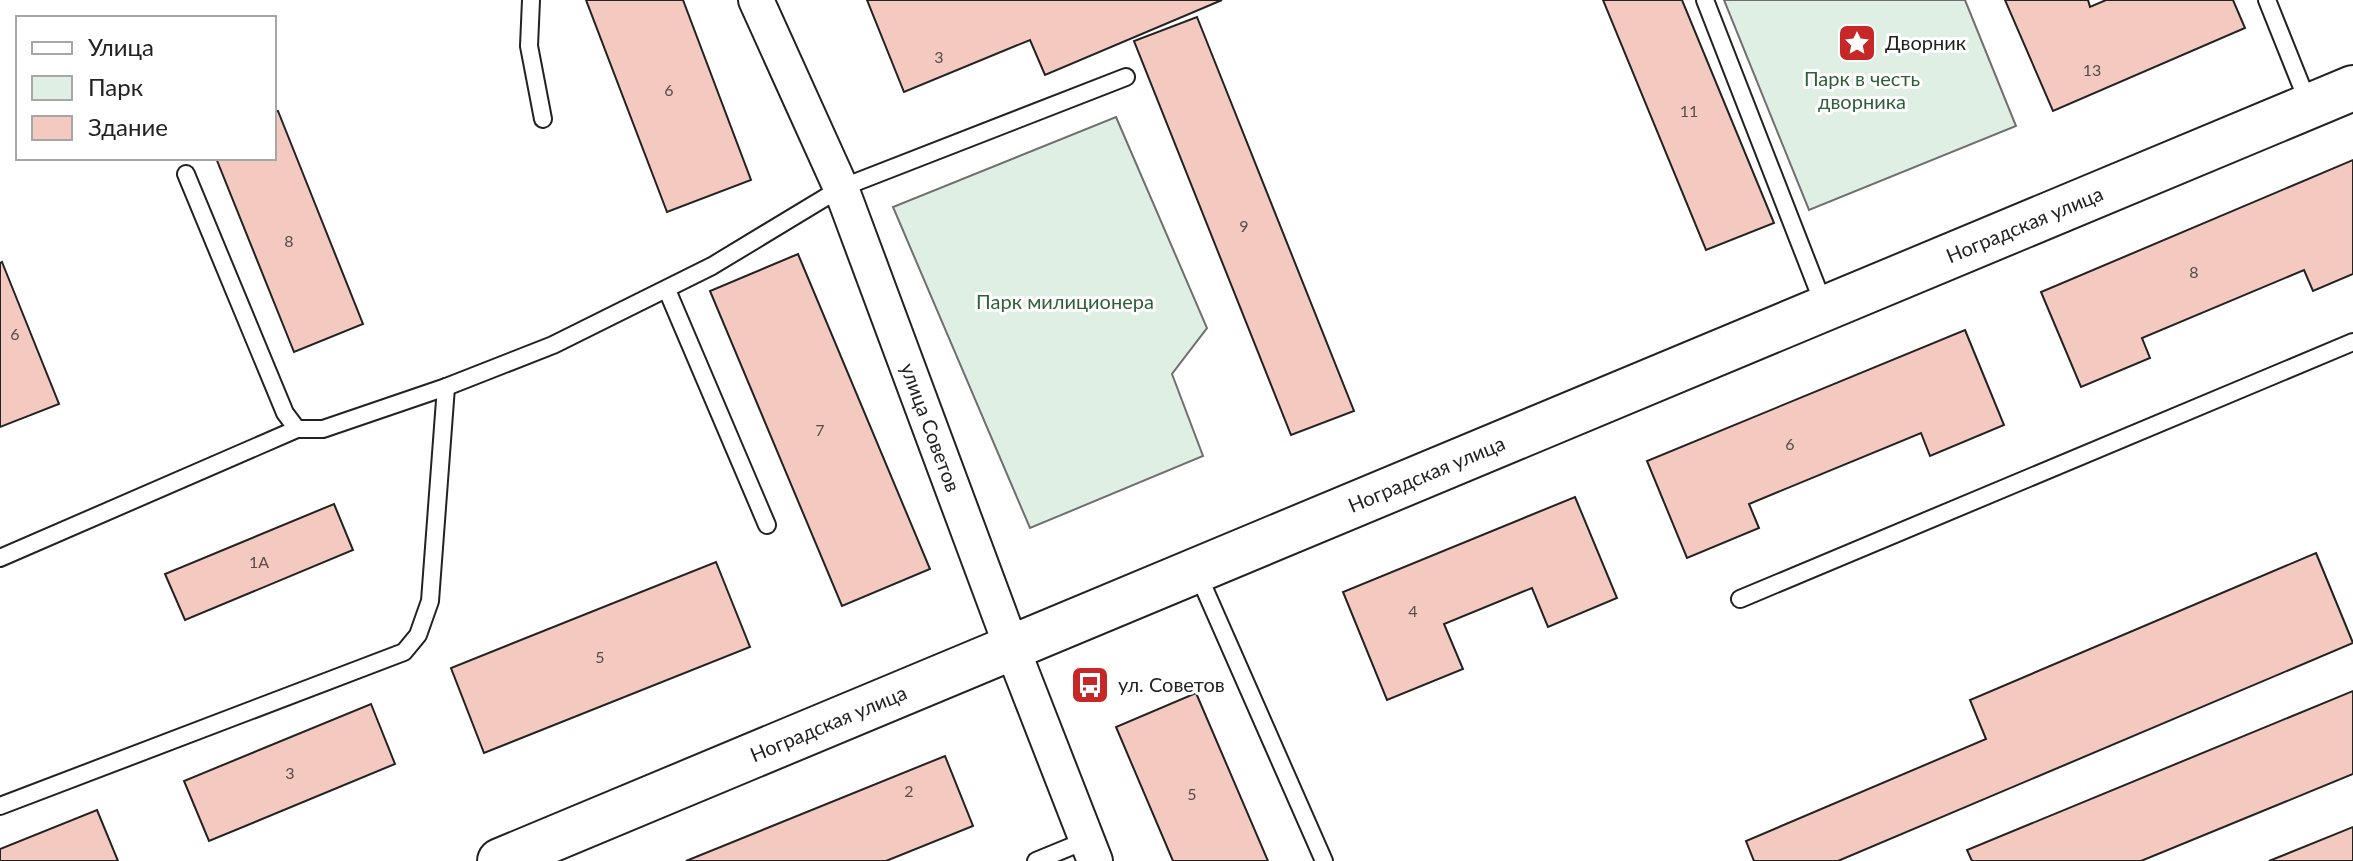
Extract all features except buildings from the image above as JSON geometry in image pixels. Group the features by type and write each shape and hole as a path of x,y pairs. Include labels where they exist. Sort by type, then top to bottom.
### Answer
{"main road":[{"name":"Ноградская улица","path":"500,861 2341,97"}],"street":[{"name":"улица Советов","path":"756,0 841,188 1091,851"}],"lane":[{"path":"531,0 529,46 543,119"},
{"path":"1705,0 1826,309"},
{"path":"2267,0 2341,97"},
{"path":"0,558 297,429 323,429 446,387 553,345 667,290 841,188 1126,77"},
{"path":"186,174 285,413 297,429"},
{"path":"667,290 767,525"},
{"path":"1740,599 2353,342"},
{"path":"0,806 404,652 418,635 430,601 446,387"},
{"path":"1197,571 1324,861"},
{"path":"1036,861 1091,851"}],"green space":[{"name":"Парк в честь дворника","path":"1724,0 1965,0 2016,126 1809,210"},
{"name":"Парк милиционера","path":"1116,117 1207,328 1172,374 1203,456 1030,528 893,207"}],"place":[{"name":"Дворник","path":"1857,43"},
{"name":"ул. Советов","path":"1090,685"}]}
